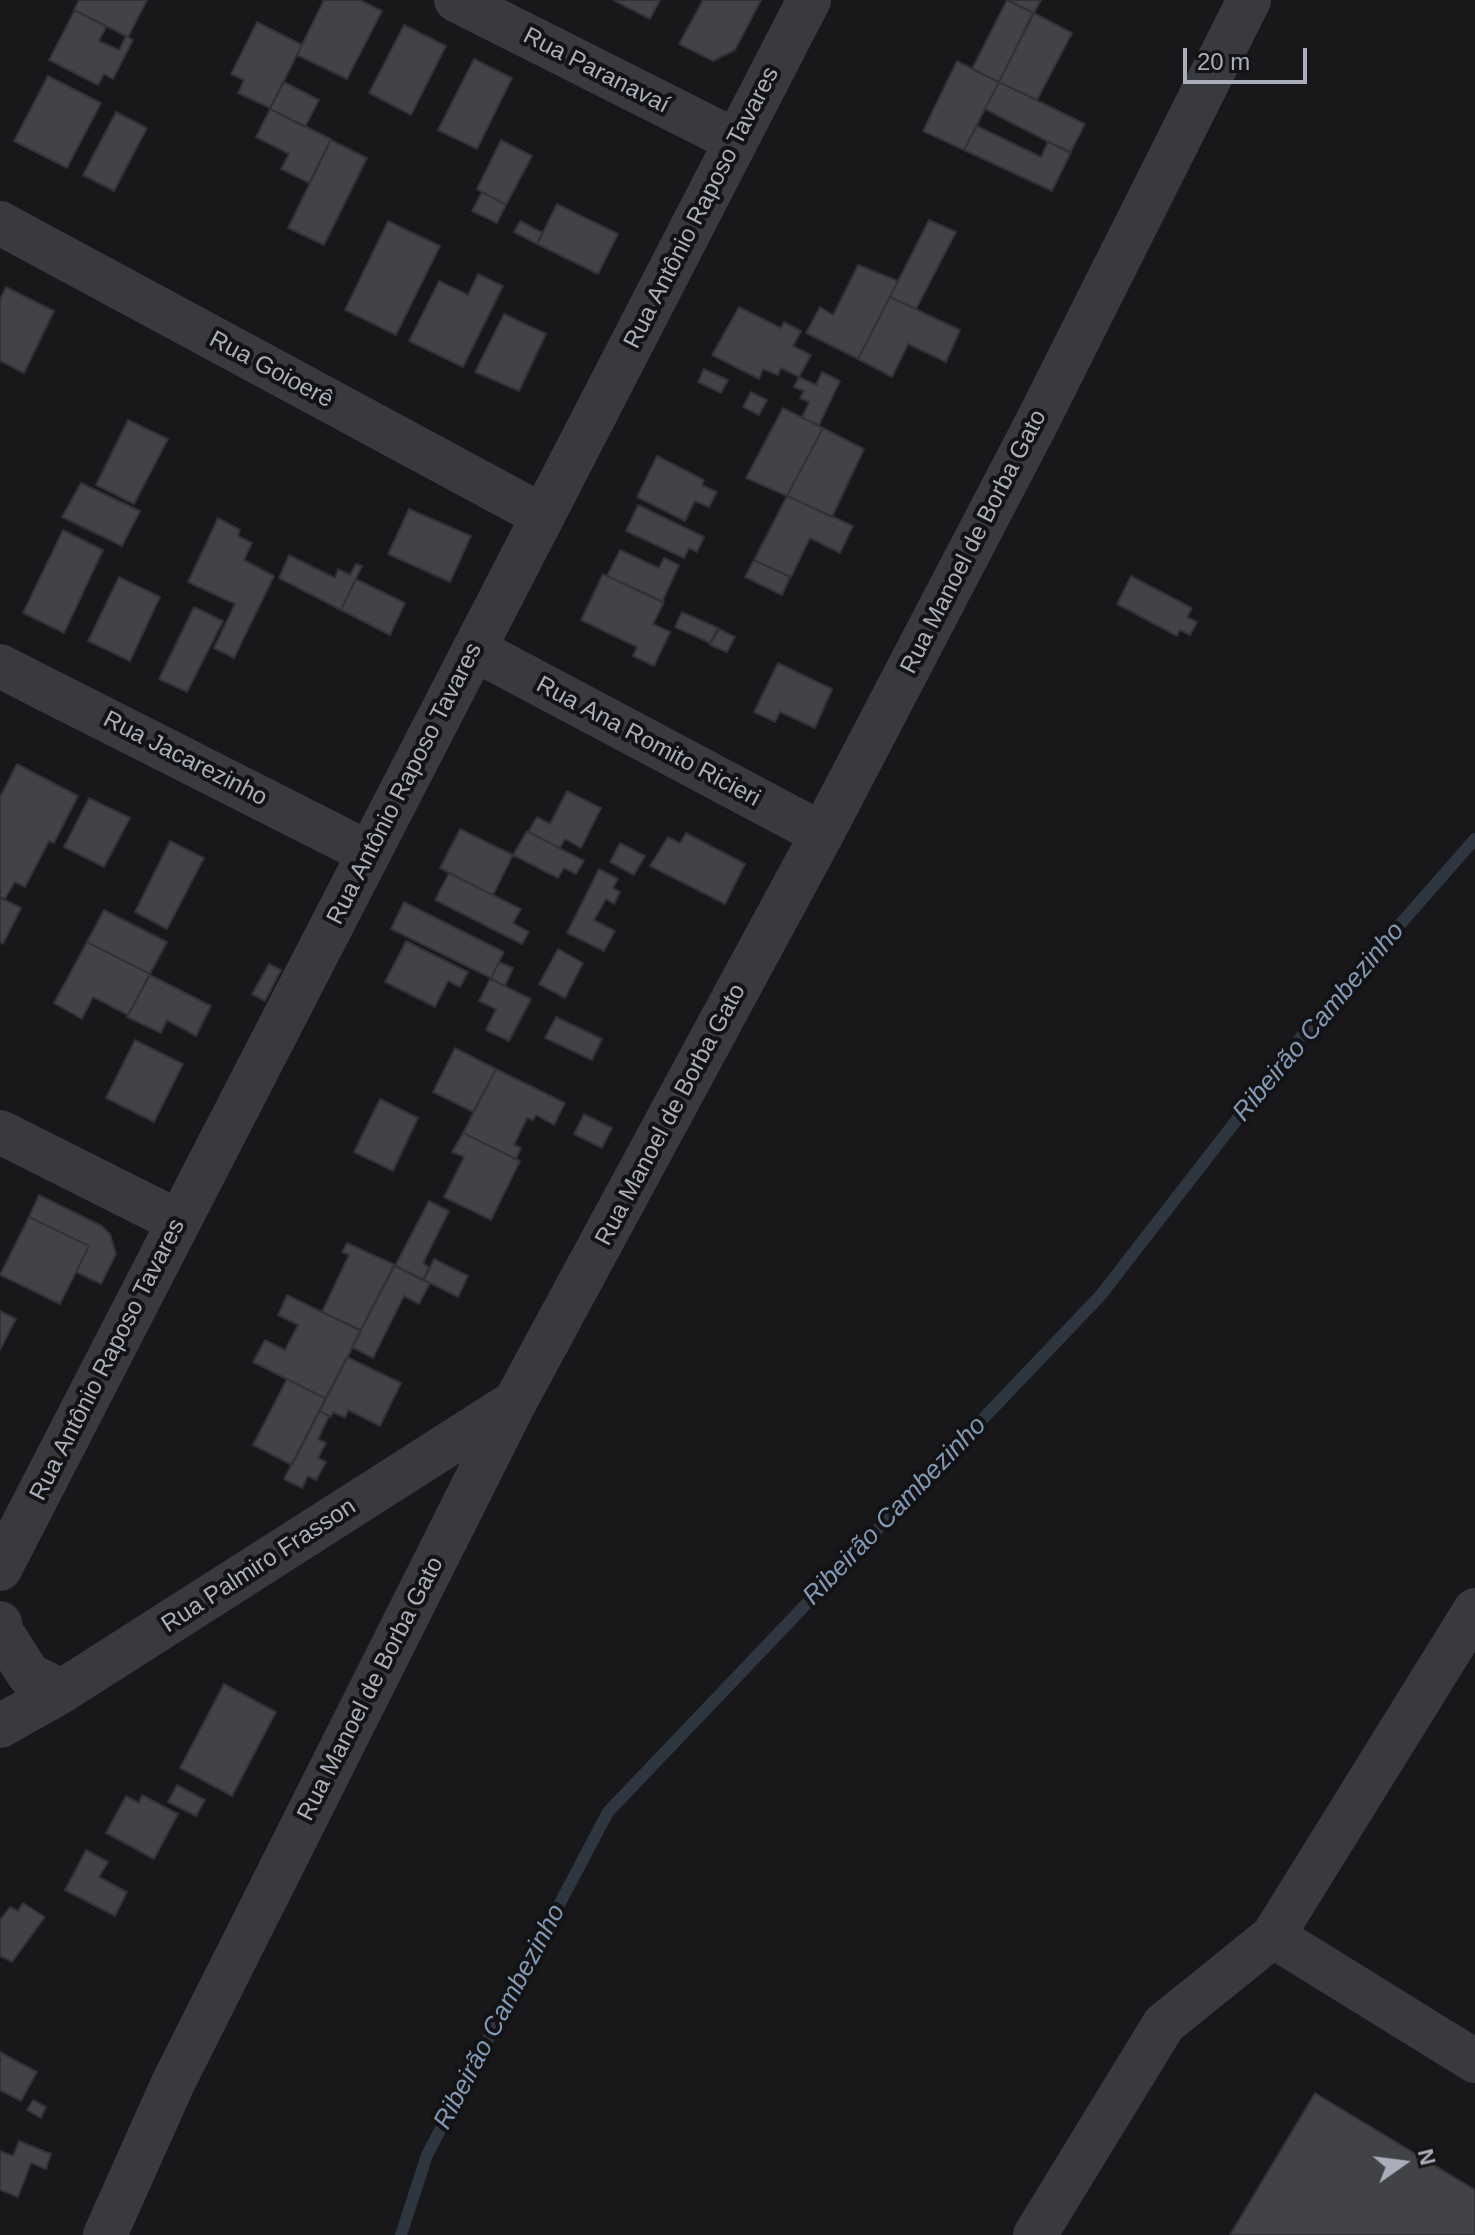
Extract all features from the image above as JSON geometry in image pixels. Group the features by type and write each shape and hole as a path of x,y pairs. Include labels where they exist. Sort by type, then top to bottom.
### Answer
{"street":[{"name":"Rua Paranavaí","path":"456,0 736,141"},
{"name":"Rua Antônio Raposo Tavares","path":"0,1569 809,0"},
{"name":"Rua Manoel de Borba Gato","path":"105,2235 180,2068 515,1402 822,834 1028,438 1249,0"},
{"name":"Rua Goioerê","path":"0,223 543,516"},
{"name":"Rua Ana Romito Ricieri","path":"474,649 822,834"},
{"name":"Rua Jacarezinho","path":"0,666 369,853"},
{"path":"0,1132 179,1222"},
{"name":"Rua Palmiro Frasson","path":"0,1726 62,1691 515,1402"},
{"path":"1035,2235 1164,2024 1273,1936 1475,1610"},
{"path":"0,1623 2,1633 29,1675 62,1691"},
{"path":"1273,1936 1475,2061"}],"building":[{"path":"79,0 147,0 128,37 74,10"},
{"path":"324,0 360,0 382,11 347,79 297,55"},
{"path":"613,0 660,0 650,19"},
{"path":"703,0 761,0 735,50 713,61 679,44"},
{"path":"1007,0 1033,13 999,82 972,69"},
{"path":"1008,0 1041,0 1034,13"},
{"path":"75,10 106,27 99,41 119,50 126,36 133,40 113,79 104,74 98,85 49,60"},
{"path":"1034,13 1072,33 1037,100 999,82"},
{"path":"257,22 302,45 270,108 238,93 244,80 231,74"},
{"path":"404,25 446,46 411,115 369,93"},
{"path":"474,59 512,78 477,149 438,130"},
{"path":"957,61 999,82 964,150 923,131"},
{"path":"48,76 101,103 67,168 14,141"},
{"path":"284,82 319,100 305,127 270,109"},
{"path":"999,82 1085,124 1070,153 985,109"},
{"path":"270,109 331,139 309,183 281,169 289,154 256,137"},
{"path":"116,112 147,128 114,191 83,175"},
{"path":"977,126 1041,157 1048,142 1071,152 1052,191 964,150"},
{"path":"331,140 367,158 324,245 288,228"},
{"path":"501,140 532,156 506,205 477,189"},
{"path":"482,192 506,205 497,223 472,211"},
{"path":"557,204 618,234 598,274 537,244"},
{"path":"929,220 956,232 916,309 890,297"},
{"path":"388,221 440,246 396,335 345,310"},
{"path":"520,221 543,233 537,244 514,232"},
{"path":"858,265 898,281 858,359 806,333 820,307 833,315"},
{"path":"478,274 503,286 463,367 409,341 439,281 468,295"},
{"path":"6,287 54,311 24,373 0,361 0,299"},
{"path":"890,297 960,330 946,362 908,344 892,377 858,359"},
{"path":"739,307 781,328 784,322 801,331 793,346 811,355 799,377 781,368 778,375 763,369 759,379 712,355"},
{"path":"504,314 546,334 519,391 475,372"},
{"path":"704,369 728,380 721,393 698,382"},
{"path":"822,372 840,381 819,425 802,418 809,402 800,398 804,391 794,387 799,377 816,385"},
{"path":"751,392 767,400 759,415 743,407"},
{"path":"783,408 823,428 787,496 746,478"},
{"path":"128,420 168,439 134,504 96,485"},
{"path":"823,428 864,449 832,517 787,496"},
{"path":"657,456 704,480 702,485 717,492 709,507 695,501 685,521 637,497"},
{"path":"81,483 140,511 122,546 62,517"},
{"path":"787,496 853,526 840,553 810,538 791,577 754,560"},
{"path":"638,505 704,537 697,552 689,548 684,558 626,531"},
{"path":"409,509 471,536 450,582 388,554"},
{"path":"218,518 240,530 238,536 252,543 244,560 274,576 234,658 214,648 235,604 188,582"},
{"path":"63,530 103,550 64,633 23,613"},
{"path":"620,550 659,568 664,558 679,565 662,602 607,576"},
{"path":"289,555 335,578 338,569 350,575 356,564 362,566 341,610 279,578"},
{"path":"754,560 790,577 782,595 745,577"},
{"path":"603,574 664,602 653,624 670,632 654,666 633,656 637,647 581,620"},
{"path":"1131,576 1192,608 1187,617 1197,622 1190,635 1180,630 1177,636 1117,604"},
{"path":"119,577 160,597 130,661 88,641"},
{"path":"356,579 405,603 390,635 341,610"},
{"path":"194,607 223,621 187,692 159,679"},
{"path":"682,612 718,628 710,643 675,627"},
{"path":"719,629 735,637 727,652 710,645"},
{"path":"778,663 832,689 815,728 780,712 775,722 754,712"},
{"path":"17,764 78,796 54,843 49,841 25,887 15,882 4,900 0,897 0,797"},
{"path":"567,791 601,808 581,848 565,839 560,848 528,832 537,817 550,824"},
{"path":"89,798 130,818 104,867 64,847"},
{"path":"460,829 513,855 493,895 440,868"},
{"path":"527,831 584,861 576,874 564,868 558,878 513,855"},
{"path":"686,833 745,864 725,904 650,866 668,837 680,843"},
{"path":"170,841 204,858 167,929 135,912"},
{"path":"620,843 645,856 634,875 610,862"},
{"path":"599,869 618,879 613,888 620,892 614,904 606,899 594,920 615,931 604,951 567,933"},
{"path":"449,873 521,909 513,923 529,932 522,944 435,900"},
{"path":"0,897 21,908 3,944 0,942"},
{"path":"404,902 504,952 491,978 391,929"},
{"path":"104,910 167,942 150,974 87,942"},
{"path":"406,941 468,972 460,987 448,981 435,1007 385,982"},
{"path":"87,942 150,974 128,1015 93,997 82,1019 54,1003"},
{"path":"558,949 583,963 565,998 539,984"},
{"path":"499,962 513,968 505,986 491,978"},
{"path":"269,964 281,970 265,1001 252,994"},
{"path":"150,975 211,1006 196,1036 167,1020 161,1033 127,1017"},
{"path":"490,979 531,999 509,1041 486,1030 496,1009 479,1001"},
{"path":"556,1017 602,1039 592,1060 545,1038"},
{"path":"135,1040 183,1064 154,1122 106,1098"},
{"path":"455,1048 496,1069 473,1112 433,1092"},
{"path":"496,1069 565,1103 554,1125 536,1115 533,1120 527,1118 514,1145 521,1148 516,1159 463,1133"},
{"path":"380,1099 418,1118 393,1171 354,1152"},
{"path":"584,1114 612,1128 602,1148 574,1134"},
{"path":"463,1133 520,1161 491,1220 444,1197 464,1157 452,1152"},
{"path":"39,1195 102,1226 110,1234 116,1254 101,1284 76,1272 89,1246 29,1217"},
{"path":"429,1201 449,1211 423,1263 429,1267 423,1280 395,1266"},
{"path":"29,1217 89,1246 60,1304 0,1275"},
{"path":"347,1243 395,1265 361,1330 322,1312 349,1255 342,1252"},
{"path":"434,1259 468,1276 458,1297 424,1280"},
{"path":"394,1265 430,1283 419,1304 404,1296 373,1358 352,1347"},
{"path":"287,1295 361,1331 326,1399 253,1362 265,1340 285,1350 298,1325 278,1315"},
{"path":"0,1311 16,1319 0,1350"},
{"path":"347,1357 401,1383 380,1426 348,1410 345,1418 333,1412 331,1417 319,1411"},
{"path":"287,1379 326,1399 292,1465 253,1445"},
{"path":"319,1411 329,1416 318,1439 326,1443 318,1458 326,1462 316,1480 308,1476 302,1488 284,1479"},
{"path":"224,1684 276,1712 232,1796 180,1768"},
{"path":"177,1785 205,1800 196,1816 168,1802"},
{"path":"142,1795 178,1814 154,1859 106,1833 126,1796 139,1803"},
{"path":"86,1850 108,1862 99,1877 127,1892 115,1916 65,1890"},
{"path":"23,1903 45,1917 12,1962 0,1956 0,1920 10,1907 18,1911"},
{"path":"0,2052 37,2072 21,2101 0,2090"},
{"path":"1315,2093 1475,2190 1475,2235 1230,2235"},
{"path":"33,2100 46,2107 41,2118 27,2110"},
{"path":"19,2141 51,2154 46,2169 31,2163 18,2197 0,2190 0,2151 13,2156"}],"waterway":[{"name":"Ribeirão Cambezinho","path":"401,2235 427,2155 608,1812 1100,1296 1301,1037 1475,839"}]}
